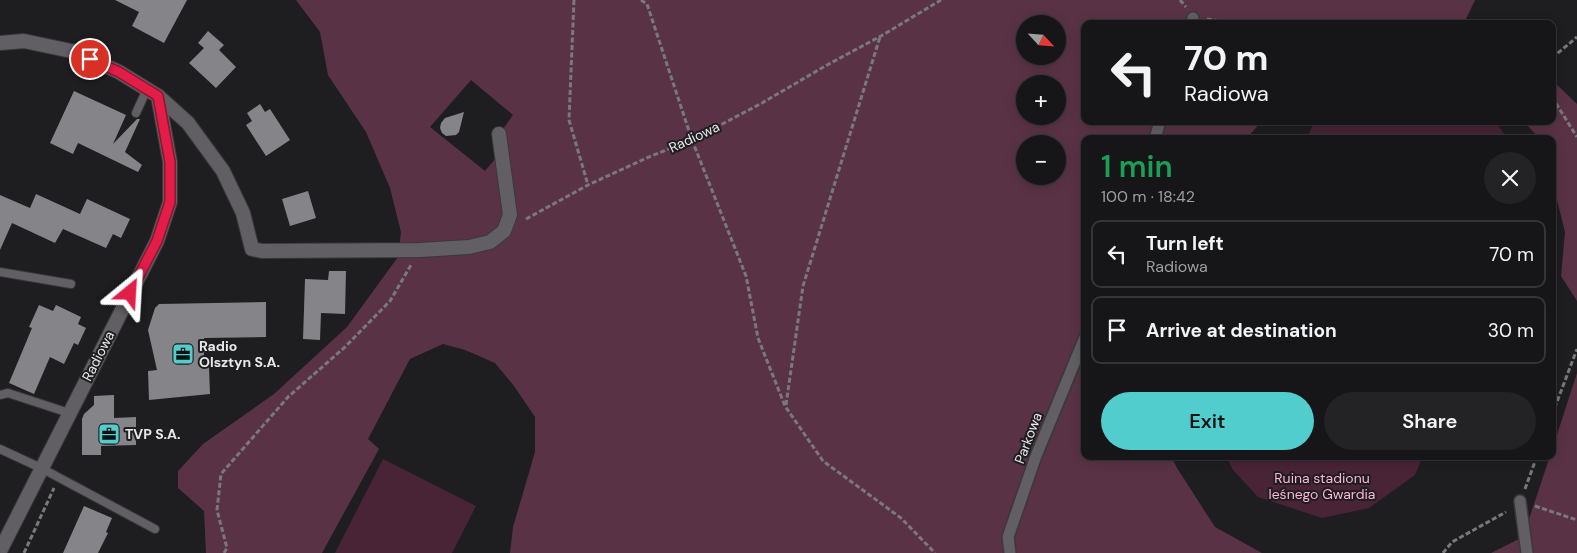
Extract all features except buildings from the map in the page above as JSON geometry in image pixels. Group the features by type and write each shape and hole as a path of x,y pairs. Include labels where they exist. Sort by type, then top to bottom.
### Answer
{"street":[{"path":"0,43 24,41 76,52 119,72 152,92 188,123 224,171 242,213 252,249 262,251 420,250 469,247 490,242 504,231 510,215 499,134"},
{"name":"Radiowa","path":"0,551 157,241 170,202 170,162 152,92"},
{"name":"Parkowa","path":"1010,553 1008,537 1036,456 1081,347"},
{"path":"1520,501 1527,553"}],"lane":[{"path":"136,113 152,92"},
{"path":"0,272 71,284"},
{"path":"0,395 8,393 69,413"},
{"path":"0,449 41,468 155,529"}],"path":[{"path":"574,0 569,120 588,186"},
{"path":"640,0 647,4 692,140 746,276 758,338 785,406 823,461 901,518 935,553"},
{"name":"Radiowa","path":"504,231 588,186 652,156 692,140 762,103 827,64 881,36 940,0"},
{"path":"785,406 803,286 881,36"},
{"path":"1556,55 1577,37"},
{"path":"1556,103 1577,137"},
{"path":"224,553 227,548 217,510 221,474 288,397 345,347 390,301 420,250"},
{"path":"1556,405 1577,349"},
{"path":"1443,553 1452,542 1504,514 1520,501 1535,460"},
{"path":"24,553 59,478"},
{"path":"1520,501 1577,520"}],"green space":[{"path":"1312,125 1498,125 1505,135 1309,135"},
{"path":"383,459 476,506 452,553 335,553"},
{"name":"Ruina stadionu leśnego Gwardia","path":"1228,460 1421,460 1415,475 1369,508 1322,518 1258,497 1233,470"}],"shaded area":[{"path":"296,0 1475,0 1467,20 1081,20 1081,125 1258,125 1250,135 1081,135 1081,460 1173,460 1215,527 1262,553 510,553 513,527 535,452 535,417 514,386 495,363 465,350 443,344 410,359 368,439 379,449 322,553 206,553 204,511 178,488 178,471 203,444 274,394 347,327 398,257 401,232 390,188 366,132 328,75 320,32","holes":["471,80 513,115 493,143 495,159 485,171 430,127"]},
{"path":"1556,84 1577,104 1577,301 1561,276 1565,232 1556,196 1556,135 1536,135 1527,125 1556,125"},
{"path":"1577,373 1577,553 1491,553 1523,537 1549,460 1556,460 1556,438"}],"place":[{"name":"Radio Olsztyn S.A.","path":"183,354"},
{"name":"TVP S.A.","path":"109,434"}],"route":[{"path":"90,59 119,72 158,96 170,162 170,202 157,241 130,293"}]}
